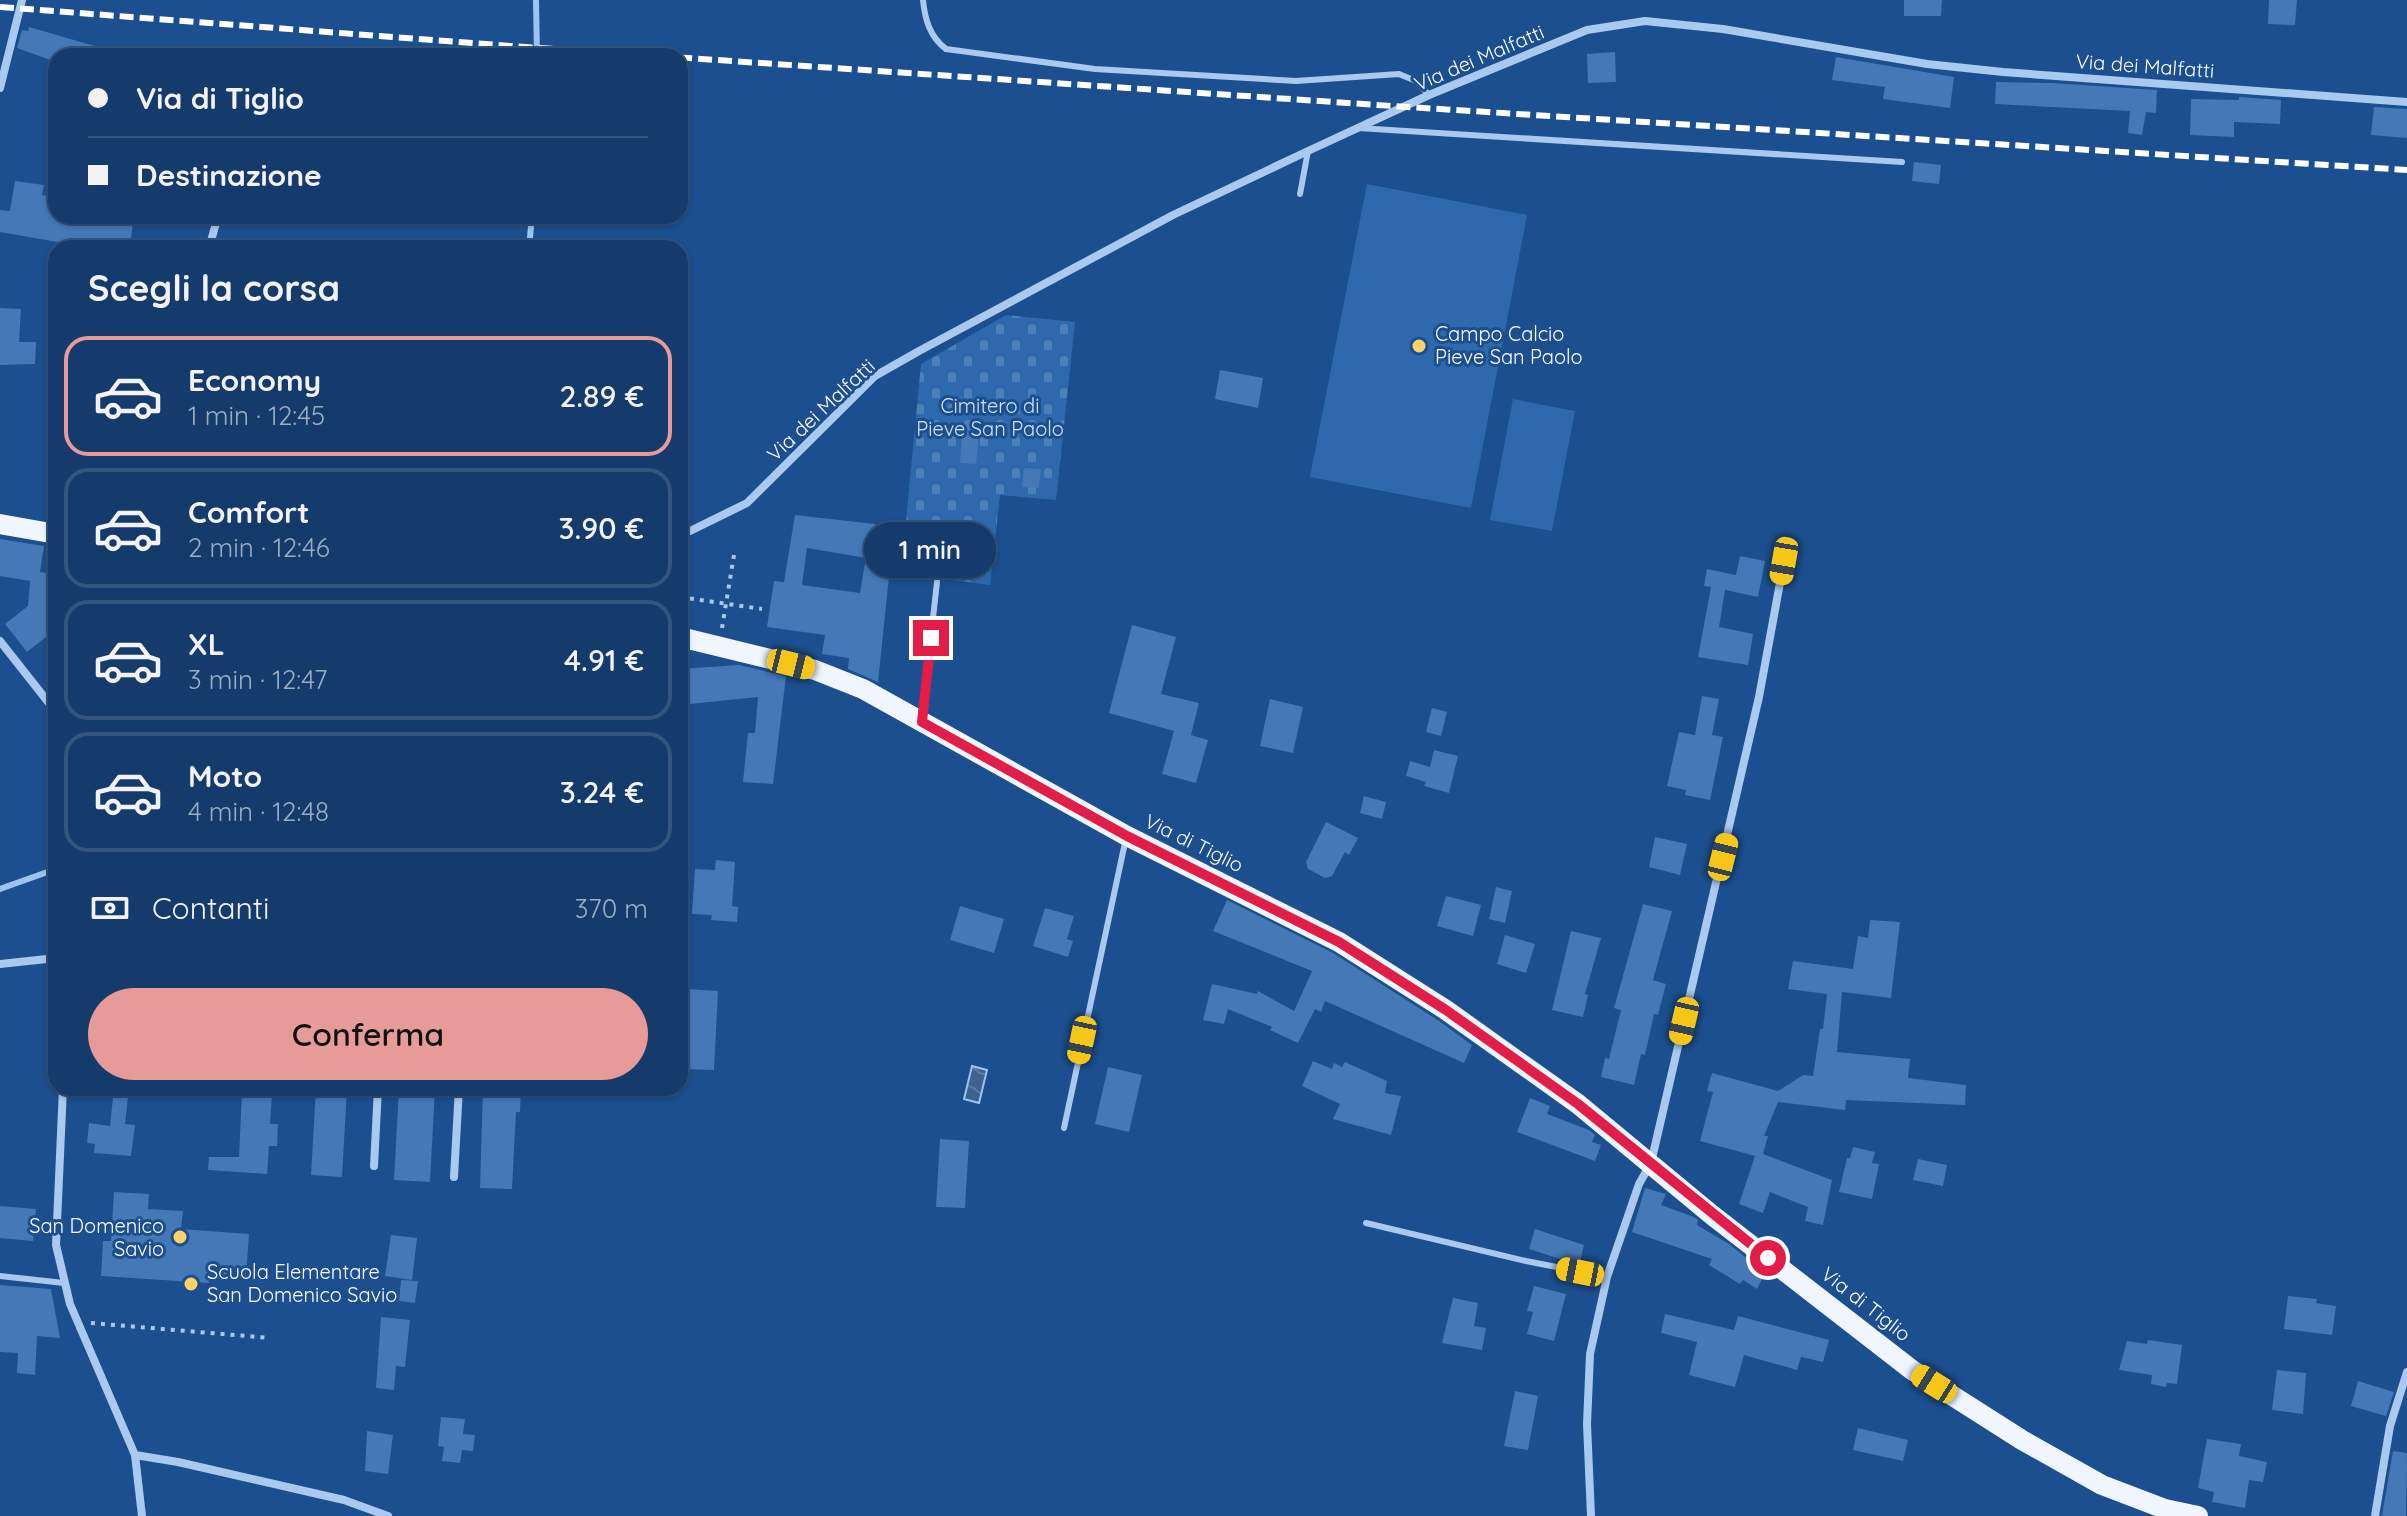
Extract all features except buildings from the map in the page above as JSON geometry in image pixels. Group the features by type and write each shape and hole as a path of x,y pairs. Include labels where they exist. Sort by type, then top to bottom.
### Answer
{"main road":[{"path":"0,524 48,533"},
{"name":"Via di Tiglio","path":"688,642 718,646 815,670 863,689 1127,836 1339,942 1446,1010 1578,1104 1725,1226 1912,1370 2022,1440 2102,1485 2165,1509 2198,1516"}],"street":[{"path":"0,88 22,0"},
{"name":"Via dei Malfatti","path":"688,532 747,503 875,376 1173,215 1429,95 1587,30 1645,21 1723,29 1927,64 2407,102"},
{"path":"1591,1516 1587,1424 1590,1354 1607,1277 1639,1184 1651,1163 1755,712 1784,561"},
{"path":"0,641 48,702"},
{"path":"0,964 48,959"},
{"path":"63,1096 56,1245 64,1283 77,1321 135,1455 142,1516"},
{"path":"374,1166 378,1096"},
{"path":"454,1177 459,1096"},
{"path":"2375,1516 2390,1426 2407,1372"},
{"path":"135,1455 344,1500 388,1516"}],"lane":[{"path":"923,0 925,16 935,41 946,49 1095,69 1296,81 1399,74 1416,81 1429,95"},
{"path":"1358,128 1902,162"},
{"path":"1300,194 1308,151"},
{"path":"922,722 937,582"},
{"path":"1064,1128 1127,836"},
{"path":"1366,1223 1607,1277"},
{"path":"0,1276 64,1283"}],"path":[{"path":"718,646 734,555"},
{"path":"688,598 762,609"},
{"path":"77,1321 270,1338"}],"green space":[{"name":"Campo Calcio Pieve San Paolo","path":"1367,184 1527,215 1471,508 1310,477"},
{"name":"Cimitero di Pieve San Paolo","path":"1006,315 1075,322 1056,500 1000,495 990,585 901,573 921,364"},
{"path":"1513,399 1575,411 1552,531 1490,520"}],"water":[{"path":"972,1066 987,1070 979,1103 964,1099"}],"waterway":[{"path":"536,0 537,48"},
{"path":"530,240 531,224"},
{"path":"0,889 48,872"}],"railway":[{"path":"0,7 540,48"},
{"path":"688,58 2407,170"}],"place":[{"name":"Campo Calcio Pieve San Paolo","path":"1419,346"},
{"name":"San Domenico Savio","path":"180,1237"},
{"name":"Scuola Elementare San Domenico Savio","path":"191,1284"}],"route":[{"path":"931,638 922,722 1127,836 1339,942 1446,1010 1578,1104 1768,1258"}]}
